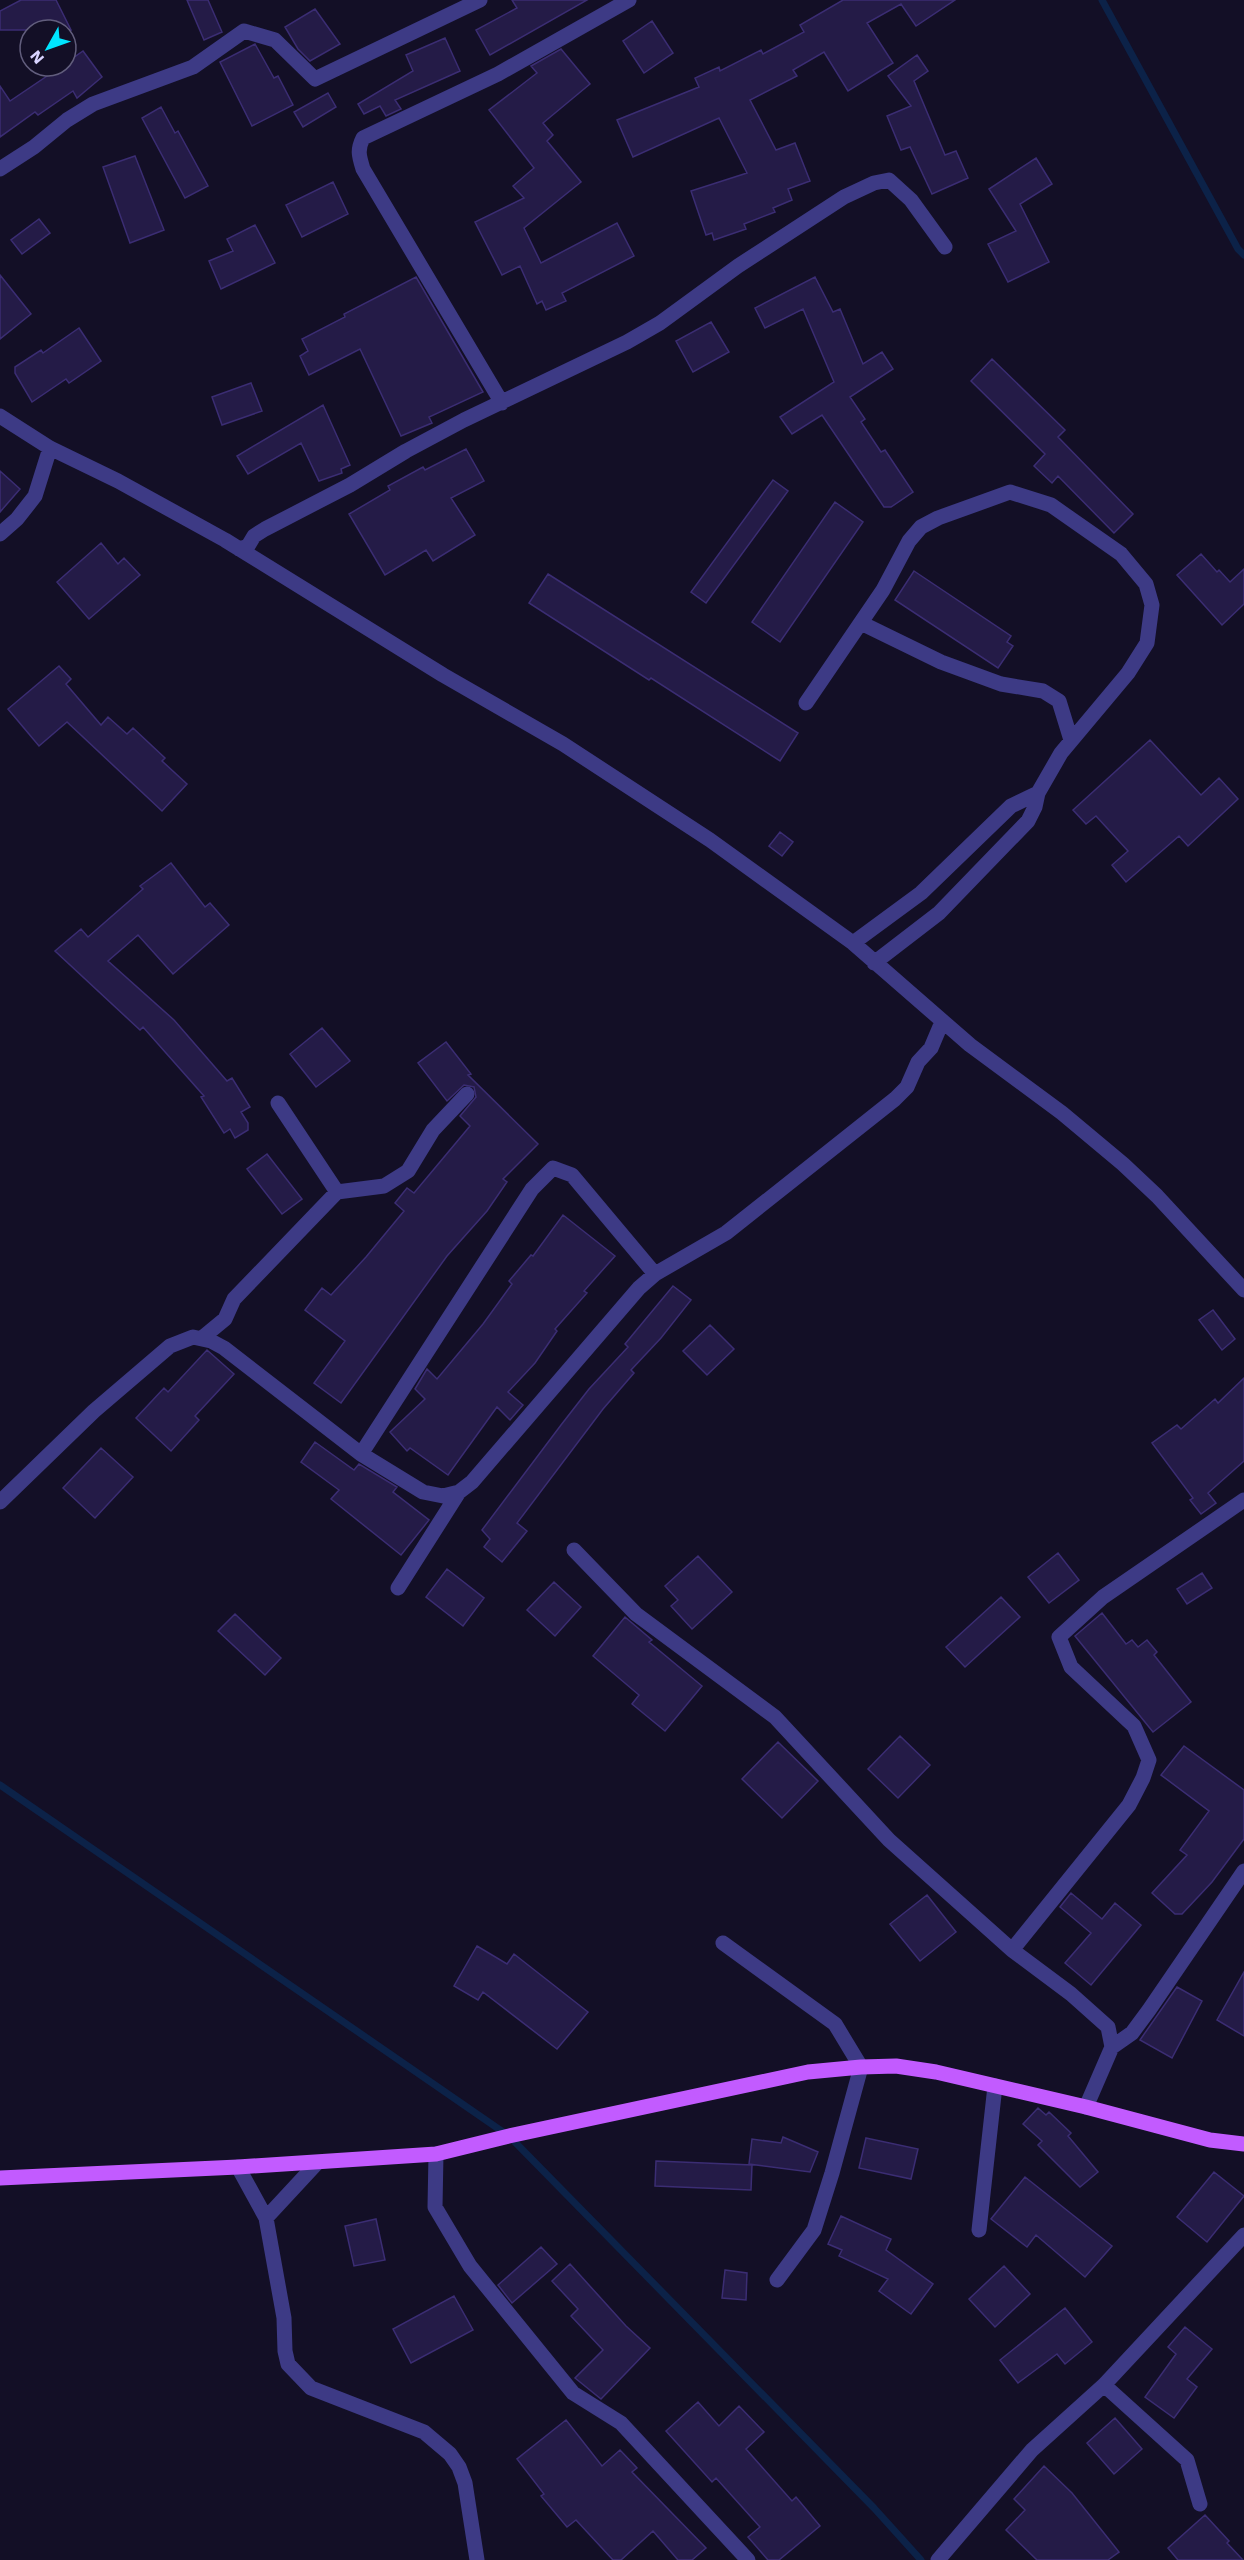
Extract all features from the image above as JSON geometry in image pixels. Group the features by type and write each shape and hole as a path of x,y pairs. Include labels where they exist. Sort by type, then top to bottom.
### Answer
{"main road":[{"path":"0,2178 317,2163 436,2154 509,2136 808,2072 896,2066 1086,2107 1210,2140 1244,2144"}],"street":[{"path":"0,169 93,104 193,68 244,31 275,40 315,79 480,0"},
{"path":"502,403 363,169 358,154 359,147 363,138 498,74 629,0"},
{"path":"239,549 249,546 254,536 265,529 350,485 406,451 599,357 660,323 738,266 844,197 874,183 889,180 899,187 945,247"},
{"path":"0,416 50,448 118,481 239,549 452,680 563,744 710,840 853,943 942,1022 1123,1164 1157,1196 1244,1290"},
{"path":"0,534 17,519 35,496 50,448"},
{"path":"806,703 883,590 909,541 921,527 938,518 1010,492 1051,505 1121,554 1146,584 1152,605 1147,643 1128,673 1061,753 1038,793 1035,807 1028,821 939,913 874,963"},
{"path":"861,622 941,662 1001,684 1042,691 1059,701 1071,740"},
{"path":"853,943 921,892 1011,806 1038,793"},
{"path":"398,1588 459,1492 472,1482 639,1288 655,1274 726,1233 895,1099 907,1087 918,1062 931,1048 942,1022"},
{"path":"202,1338 225,1319 234,1299 338,1192 384,1186 408,1171 433,1130 467,1094"},
{"path":"278,1104 338,1192"},
{"path":"361,1454 532,1189 553,1168 572,1175 655,1274"},
{"path":"0,1502 94,1411 170,1346 193,1338 202,1338 224,1348 361,1454 423,1492 443,1496 459,1492"},
{"path":"1012,1950 1129,1805 1149,1760 1134,1726 1071,1667 1059,1637 1103,1597 1244,1500"},
{"path":"574,1550 636,1614 775,1717 889,1840 1012,1950 1071,1994 1108,2027 1112,2047"},
{"path":"1086,2107 1112,2047 1132,2033 1244,1871"},
{"path":"723,1943 835,2024 861,2067 814,2230 777,2280"},
{"path":"979,2230 995,2086"},
{"path":"436,2154 435,2207 470,2266 573,2393 621,2423 748,2560"},
{"path":"266,2218 317,2163"},
{"path":"238,2167 266,2218 284,2318 285,2351 288,2364 311,2388 424,2432 450,2454 459,2467 465,2483 477,2560"},
{"path":"938,2560 1032,2450 1104,2385 1244,2235"},
{"path":"1104,2385 1186,2460 1200,2504"}],"building":[{"path":"21,0 56,0 65,18 18,18 18,30 0,30 0,11"},
{"path":"187,0 208,0 222,32 204,40"},
{"path":"512,0 587,0 490,55 476,30 517,8"},
{"path":"843,0 955,0 916,26 901,4 867,23 893,63 848,91 824,52 793,70 797,76 750,100 776,150 795,143 810,181 788,189 792,200 773,208 775,212 744,224 746,229 714,240 712,233 706,235 691,191 747,173 719,118 633,157 617,120 699,87 695,78 719,67 720,71 761,50 763,54 804,32 800,25"},
{"path":"315,9 340,44 310,61 298,49 285,27"},
{"path":"652,21 673,53 644,73 623,41"},
{"path":"445,38 460,71 395,100 401,109 386,116 380,106 364,114 358,104 413,71 406,55"},
{"path":"255,44 274,78 278,76 293,105 252,126 220,62"},
{"path":"561,49 590,84 543,123 553,135 547,141 581,182 524,228 541,263 617,223 634,256 562,293 566,301 546,310 542,301 537,304 520,266 502,275 475,222 524,198 513,186 534,168 489,110 537,73 531,66"},
{"path":"83,51 102,77 77,98 73,91 38,115 35,112 0,137 0,86 10,101 44,78 78,78 78,55"},
{"path":"917,55 928,71 914,81 945,155 956,151 968,178 932,194 910,147 901,150 887,116 911,106 888,76"},
{"path":"328,93 336,107 303,127 294,112"},
{"path":"161,107 175,133 178,131 208,186 185,198 142,118"},
{"path":"135,156 164,230 130,243 103,167"},
{"path":"1036,158 1052,184 1020,204 1049,262 1008,282 988,244 1016,231 989,189"},
{"path":"333,182 348,214 302,237 286,205"},
{"path":"39,219 50,233 22,254 11,240"},
{"path":"255,225 275,263 221,289 209,261 233,251 227,239"},
{"path":"0,275 31,314 0,339"},
{"path":"416,277 483,392 429,417 432,423 401,436 360,349 309,375 300,356 308,351 302,339 345,317 344,314"},
{"path":"815,277 833,312 840,309 863,364 882,352 893,369 850,397 865,419 861,422 881,452 885,450 913,492 891,507 884,507 822,415 792,434 780,417 834,382 803,309 765,328 755,308"},
{"path":"711,322 729,352 693,372 676,341"},
{"path":"79,328 101,361 69,383 66,379 32,402 15,373 15,367 41,350 43,353"},
{"path":"992,359 1065,430 1058,437 1133,514 1114,533 1058,476 1052,483 1034,466 1045,454 971,381"},
{"path":"251,383 262,411 222,425 212,397"},
{"path":"323,405 350,465 341,469 342,473 319,481 301,443 248,474 237,456"},
{"path":"466,449 484,481 451,498 475,535 433,561 426,550 385,575 349,514 390,490 388,486 423,467 425,470"},
{"path":"0,471 20,489 0,512"},
{"path":"773,480 788,491 706,603 691,592"},
{"path":"835,502 863,522 780,642 752,622"},
{"path":"101,543 118,564 124,558 140,575 89,619 57,582"},
{"path":"1201,554 1217,572 1219,570 1230,582 1244,569 1244,604 1222,625 1177,575"},
{"path":"914,571 1011,636 1007,642 1013,646 998,668 895,600"},
{"path":"548,574 798,733 780,761 529,603"},
{"path":"59,666 71,679 66,684 101,725 108,717 127,734 133,728 165,758 162,761 187,784 162,811 67,722 39,746 8,709"},
{"path":"1150,740 1201,795 1219,778 1238,799 1188,846 1179,836 1126,882 1112,865 1128,851 1096,816 1086,824 1073,810"},
{"path":"780,832 793,842 782,856 769,846"},
{"path":"171,863 205,907 210,903 229,925 173,974 138,935 108,961 174,1020 227,1081 232,1078 250,1107 241,1112 248,1123 248,1130 235,1138 230,1129 224,1133 201,1097 204,1096 143,1027 140,1030 55,951 81,929 88,937 143,889 140,886"},
{"path":"322,1028 350,1061 316,1087 290,1054"},
{"path":"446,1042 471,1074 468,1075 538,1144 503,1179 507,1182 487,1211 447,1256 341,1403 314,1383 345,1341 305,1310 322,1288 331,1295 366,1257 404,1211 395,1203 407,1188 414,1193 470,1126 460,1116 476,1097 474,1087 464,1085 447,1101 418,1063"},
{"path":"267,1154 302,1199 282,1214 247,1169"},
{"path":"563,1215 615,1256 584,1291 587,1293 555,1329 557,1331 535,1363 508,1392 523,1405 510,1420 497,1407 448,1475 410,1448 407,1451 390,1432 425,1399 415,1389 427,1369 437,1379 483,1324 512,1284 509,1281 531,1255 533,1256"},
{"path":"673,1286 691,1300 661,1338 631,1370 634,1373 603,1409 517,1523 527,1531 502,1562 484,1547 490,1539 482,1530 589,1389 628,1347 625,1344"},
{"path":"1213,1310 1235,1339 1222,1350 1199,1320"},
{"path":"710,1325 734,1349 707,1375 683,1351"},
{"path":"207,1350 234,1374 195,1416 199,1420 171,1451 136,1418 164,1388 168,1392"},
{"path":"1244,1378 1244,1461 1208,1493 1216,1503 1201,1514 1190,1500 1193,1498 1152,1443 1177,1425 1181,1429 1215,1399 1218,1403"},
{"path":"315,1442 354,1470 359,1464 397,1487 393,1492 429,1520 401,1555 331,1499 339,1490 301,1462"},
{"path":"101,1448 133,1477 95,1518 63,1488"},
{"path":"1058,1553 1079,1580 1049,1603 1028,1577"},
{"path":"698,1556 732,1592 692,1629 671,1606 678,1600 665,1586"},
{"path":"447,1569 484,1598 463,1626 426,1597"},
{"path":"1202,1573 1212,1588 1187,1604 1177,1589"},
{"path":"554,1582 581,1607 555,1636 527,1610"},
{"path":"1001,1597 1020,1617 965,1667 946,1647"},
{"path":"1102,1613 1126,1644 1132,1640 1138,1647 1147,1640 1157,1652 1154,1655 1191,1702 1153,1732 1075,1636"},
{"path":"235,1614 281,1658 265,1675 218,1631"},
{"path":"625,1617 652,1640 649,1642 702,1686 665,1731 632,1704 639,1695 593,1656"},
{"path":"900,1736 930,1765 898,1798 868,1769"},
{"path":"778,1742 818,1781 782,1818 742,1779"},
{"path":"1184,1746 1244,1790 1244,1839 1212,1882 1182,1914 1175,1914 1152,1893 1187,1855 1180,1850 1209,1811 1161,1775"},
{"path":"1071,1893 1102,1919 1115,1903 1141,1925 1091,1985 1065,1963 1091,1933 1060,1907"},
{"path":"927,1895 956,1932 920,1961 890,1924"},
{"path":"477,1946 507,1964 514,1954 588,2012 557,2049 483,1992 478,2000 454,1986"},
{"path":"1244,1972 1244,2036 1217,2020"},
{"path":"1177,1987 1202,2001 1172,2058 1140,2040"},
{"path":"1038,2108 1046,2115 1049,2112 1071,2133 1068,2136 1098,2172 1080,2187 1038,2145 1042,2141 1023,2124"},
{"path":"783,2137 818,2152 810,2172 749,2164 752,2139 781,2143"},
{"path":"866,2138 918,2149 911,2179 859,2168"},
{"path":"656,2161 752,2165 751,2190 655,2186"},
{"path":"1214,2172 1244,2196 1207,2242 1177,2217"},
{"path":"1025,2177 1112,2246 1085,2277 1036,2235 1027,2247 991,2219"},
{"path":"841,2216 891,2239 886,2250 933,2284 911,2314 879,2291 888,2279 839,2256 842,2250 828,2244"},
{"path":"376,2219 385,2260 354,2266 345,2226"},
{"path":"541,2247 557,2264 512,2303 498,2285"},
{"path":"570,2264 626,2326 650,2348 601,2399 575,2378 603,2350 571,2316 578,2309 552,2281"},
{"path":"1004,2266 1030,2294 995,2327 969,2299"},
{"path":"725,2270 747,2273 746,2300 722,2298"},
{"path":"454,2296 473,2330 411,2363 393,2329"},
{"path":"1065,2308 1092,2342 1065,2364 1057,2354 1018,2383 1000,2360"},
{"path":"1185,2327 1212,2349 1187,2379 1197,2387 1174,2418 1145,2397 1176,2354 1168,2347"},
{"path":"698,2402 719,2426 739,2406 764,2432 746,2449 792,2501 796,2497 820,2526 779,2560 768,2560 748,2537 760,2527 716,2478 712,2482 666,2431"},
{"path":"1115,2418 1142,2449 1114,2474 1087,2443"},
{"path":"566,2420 602,2466 620,2450 637,2468 632,2472 706,2548 692,2560 678,2560 653,2531 621,2560 613,2560 576,2520 567,2527 541,2496 544,2494 517,2459"},
{"path":"1044,2466 1072,2493 1119,2552 1108,2560 1037,2560 1006,2530 1025,2510 1014,2499"},
{"path":"1205,2515 1243,2560 1178,2560 1168,2548"}],"waterway":[{"path":"1102,0 1238,249 1244,255"},
{"path":"0,1785 509,2136 874,2508 921,2560"}]}
